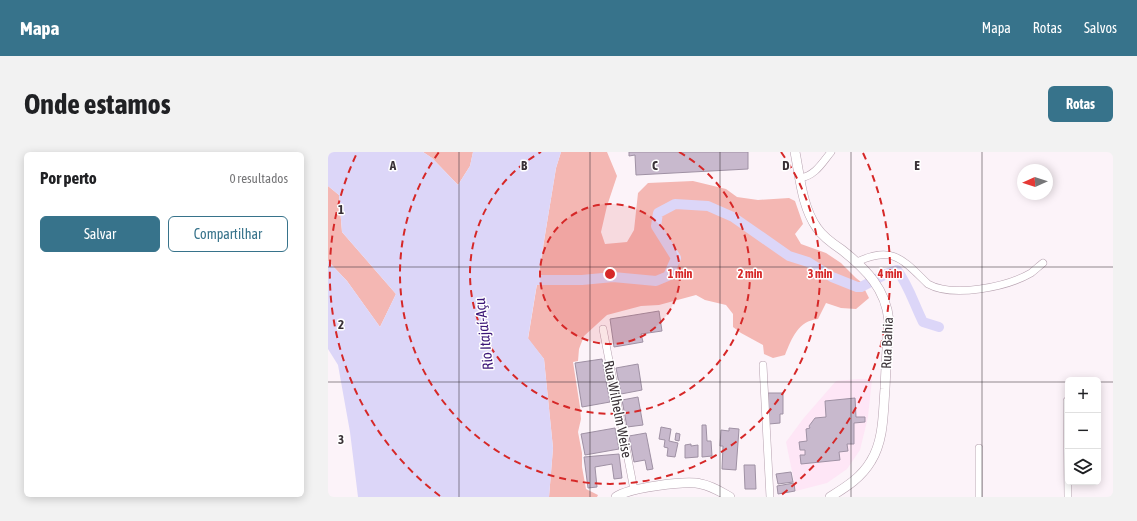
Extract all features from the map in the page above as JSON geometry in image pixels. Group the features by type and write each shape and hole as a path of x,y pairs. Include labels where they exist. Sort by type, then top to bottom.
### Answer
{"main road":[{"name":"Rua Bahia","path":"795,152 810,215 817,229 832,243 857,262 869,274 884,296 888,309 889,321 883,413 879,440 871,461 864,471 857,479 830,497"},
{"path":"616,497 620,494 634,490 687,482 700,483 714,488 730,497"}],"street":[{"path":"800,178 808,177 813,174 831,152"},
{"path":"857,262 882,254 898,257 934,288 948,290 973,290 1000,285 1030,273 1043,263"},
{"name":"Rua Wilhelm Weise","path":"603,329 634,490"},
{"path":"764,364 770,497"},
{"path":"1067,413 1068,497"},
{"path":"979,448 979,497"}],"shaded area":[{"path":"423,152 473,152 470,166 458,185 432,158"},
{"path":"561,152 607,152 617,176 607,206 601,232 605,244 627,242 634,230 638,193 648,183 693,181 726,189 737,197 758,200 789,198 795,201 803,224 795,234 801,244 826,253 841,263 861,282 869,298 856,309 841,308 826,303 818,319 805,323 797,331 790,342 785,355 773,358 764,354 763,345 733,327 733,314 726,305 705,300 696,295 659,305 641,306 607,315 584,336 579,349 578,361 573,362 580,407 581,419 578,432 582,453 582,467 586,489 598,495 597,497 549,497 553,448 544,359 528,339 556,168"},
{"path":"328,186 339,195 342,232 396,294 380,327 347,281 328,261"},
{"path":"872,379 868,417 860,450 847,469 827,483 796,491 786,442 803,419 836,381"}],"water":[{"name":"Rio Itajaí-Açu","path":"328,152 423,152 432,158 458,185 470,166 473,152 561,152 556,168 528,338 544,359 553,448 549,497 358,497 350,432 338,365 328,349 328,261 347,281 380,327 396,294 342,232 339,195 328,186"}],"building":[{"path":"629,152 748,152 748,169 636,175 635,155 629,156"},
{"path":"659,311 662,331 641,334 643,342 614,347 610,319"},
{"path":"602,359 610,402 582,407 575,363"},
{"path":"638,364 642,390 621,394 616,368"},
{"path":"768,393 783,393 783,414 780,414 780,423 769,424"},
{"path":"638,397 643,425 627,427 622,400"},
{"path":"855,398 856,417 865,417 865,422 854,423 854,444 847,444 848,451 839,452 840,460 801,464 800,455 805,455 805,450 800,450 799,442 807,441 806,429 810,428 809,426 815,418 826,417 825,401"},
{"path":"702,425 706,425 707,441 711,441 712,456 702,457"},
{"path":"661,427 671,429 669,441 678,443 675,457 667,456 668,448 664,447 665,440 659,439"},
{"path":"615,428 619,449 585,455 581,434"},
{"path":"729,428 739,429 736,470 722,469 723,446 720,446 721,430 729,431"},
{"path":"646,433 653,469 647,470 645,460 634,462 629,436"},
{"path":"676,433 680,434 679,441 675,440"},
{"path":"691,444 691,446 698,445 698,457 685,458 685,445"},
{"path":"619,454 622,478 614,479 612,464 595,467 597,487 588,488 584,457"},
{"path":"744,465 755,465 756,489 745,489"},
{"path":"791,472 793,482 778,484 776,474"},
{"path":"794,483 795,491 778,494 777,486"}],"waterway":[{"path":"525,280 582,280 613,277 656,281 668,276 676,258 656,226 658,213 675,204 708,206 733,217 789,256 808,262 832,277 857,287 861,287 897,270 908,289 923,322 939,327"}]}
